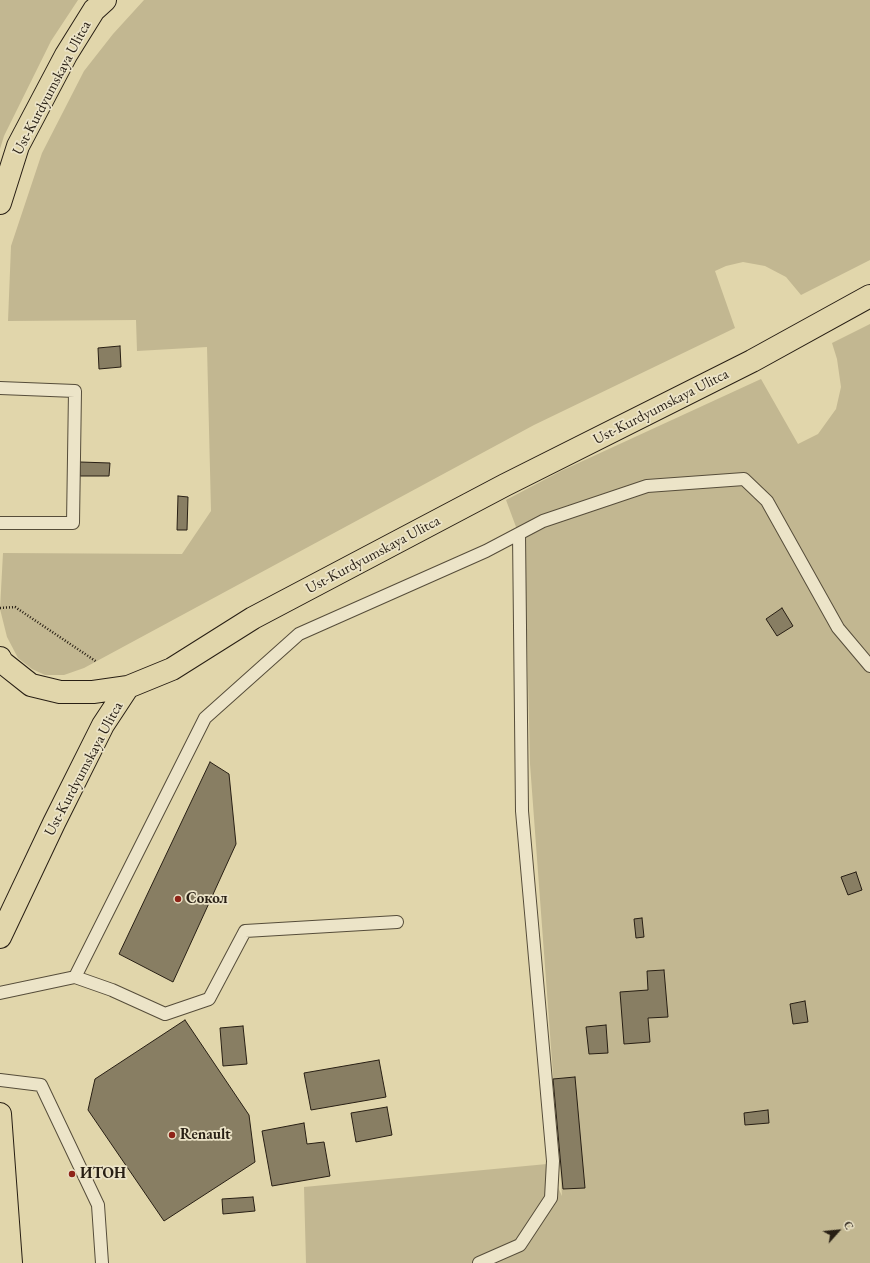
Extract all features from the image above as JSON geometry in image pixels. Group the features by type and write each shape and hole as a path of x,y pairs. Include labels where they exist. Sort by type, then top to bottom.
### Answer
{"main road":[{"name":"Ust-Kurdyumskaya Ulitca","path":"0,203 18,146 66,55 94,10 105,0"},
{"name":"Ust-Kurdyumskaya Ulitca","path":"0,938 96,739 128,687 172,670 253,618 505,485 752,361 870,296"},
{"path":"0,658 2,662 31,685 60,692 93,692 128,687"},
{"path":"0,1114 11,1263"}],"lane":[{"path":"0,388 75,391 73,523 0,523"},
{"path":"75,978 206,718 299,634 486,551 543,521 647,486 744,479 767,501 838,628 870,666"},
{"path":"479,1263 520,1245 551,1198 553,1161 522,811 519,534"},
{"path":"0,993 75,978 112,990 165,1014 209,999 245,931 397,922"},
{"path":"0,1080 41,1085 98,1205 102,1263"}],"path":[{"path":"0,608 15,607 97,662"}],"shaded area":[{"path":"0,0 78,0 51,41 4,136 0,149"},
{"path":"144,0 870,0 870,260 801,295 786,277 765,266 743,262 726,266 715,271 735,328 534,425 84,668 64,675 45,675 32,669 18,658 7,637 0,609 3,553 182,554 211,511 207,347 137,351 136,320 8,321 11,246 42,153 84,71 113,34"},
{"path":"870,324 870,1263 306,1263 304,1187 547,1164 562,1196 530,764 525,551 506,500 561,471 761,379 798,444 818,434 836,409 841,387 837,359 832,343"}],"building":[{"path":"120,346 121,367 99,369 98,348"},
{"path":"80,462 110,463 109,476 80,476"},
{"path":"178,496 188,497 187,530 177,530"},
{"path":"782,608 793,626 777,636 766,619"},
{"name":"Сокол","path":"210,762 229,774 236,844 173,982 119,954"},
{"path":"856,872 862,890 848,895 841,877"},
{"path":"642,918 644,937 636,938 634,919"},
{"path":"664,970 668,1017 648,1018 650,1042 624,1044 620,992 648,990 647,971"},
{"path":"805,1001 808,1022 793,1024 790,1004"},
{"path":"185,1020 249,1115 255,1162 164,1221 88,1110 95,1079"},
{"path":"606,1025 608,1053 589,1054 586,1027"},
{"path":"243,1026 247,1064 223,1066 220,1028"},
{"path":"379,1060 386,1097 311,1110 304,1073"},
{"path":"575,1077 585,1188 563,1189 553,1079"},
{"path":"387,1107 392,1135 356,1142 351,1113"},
{"path":"768,1110 769,1123 745,1125 744,1113"},
{"path":"304,1123 307,1144 324,1142 330,1176 272,1186 262,1131"},
{"path":"253,1197 255,1211 223,1214 222,1199"}],"place":[{"name":"Сокол","path":"178,899"},
{"name":"Renault","path":"172,1135"},
{"name":"ИТОН","path":"72,1174"}]}
